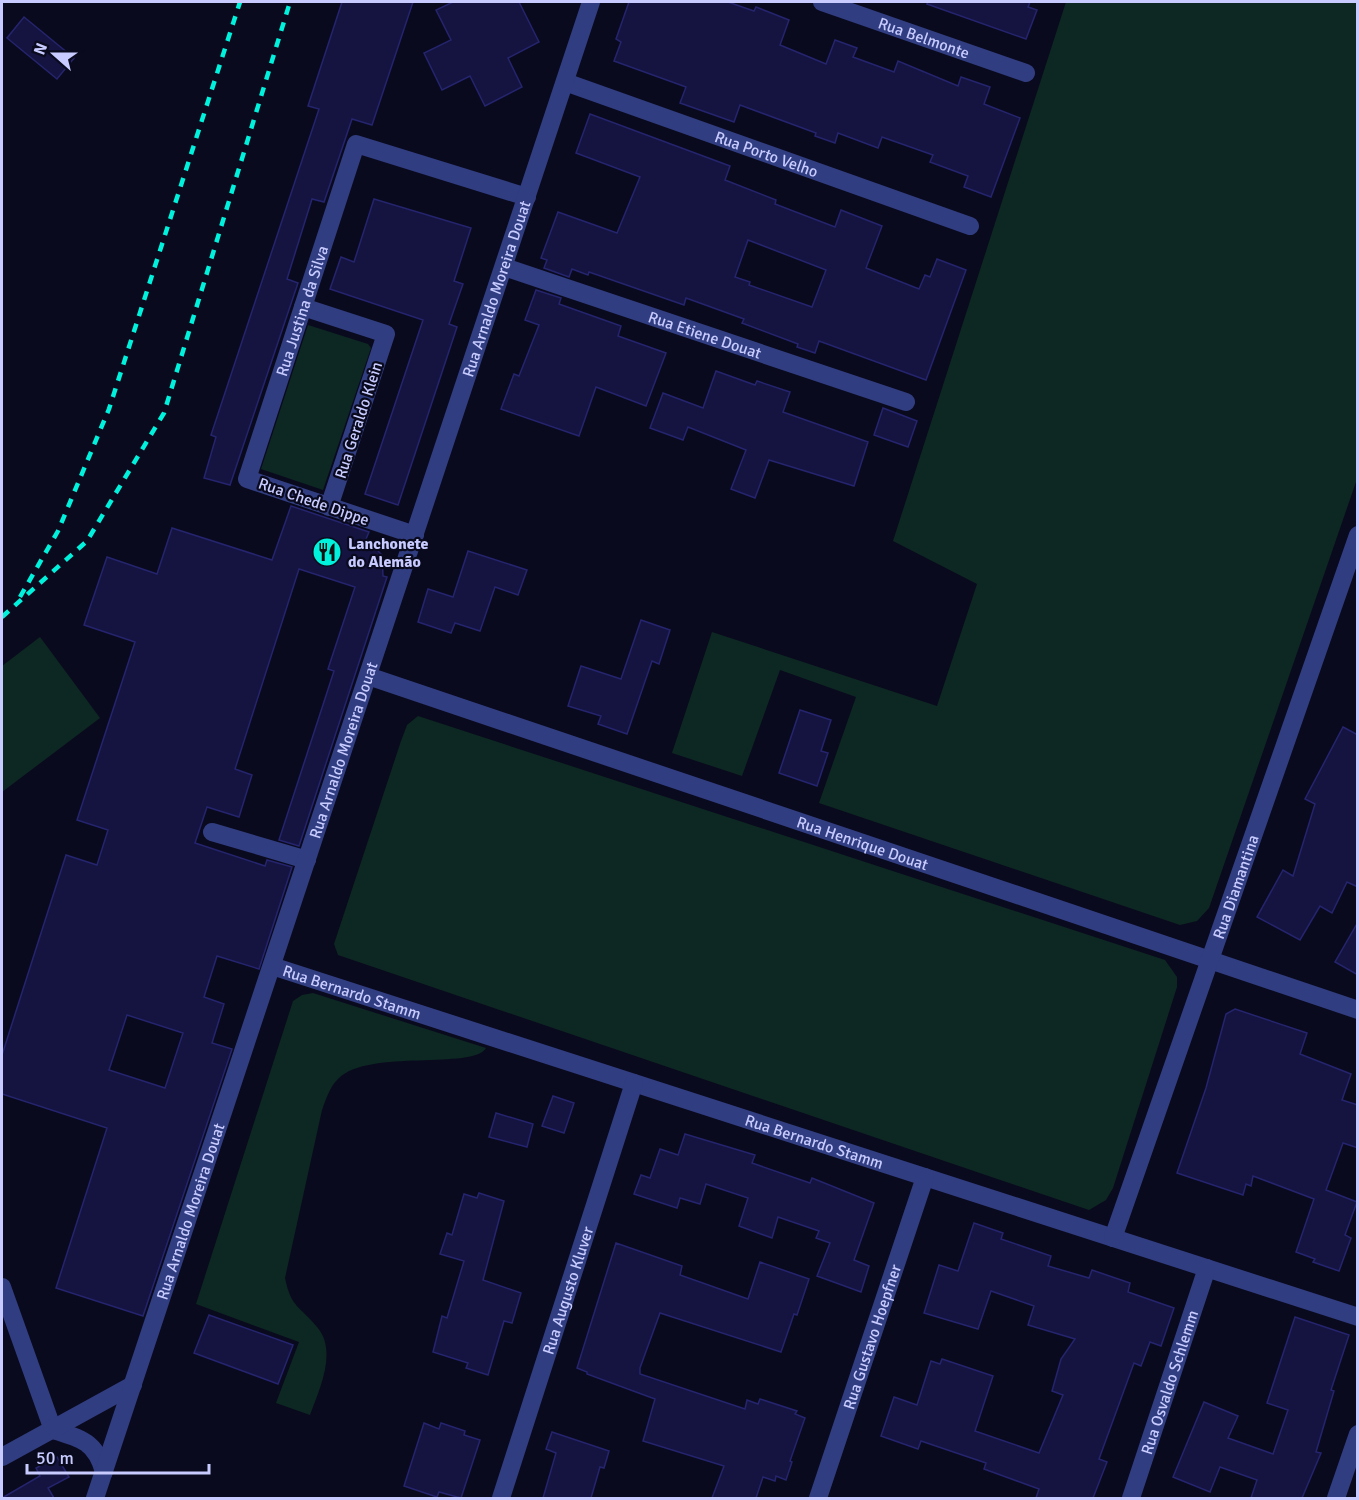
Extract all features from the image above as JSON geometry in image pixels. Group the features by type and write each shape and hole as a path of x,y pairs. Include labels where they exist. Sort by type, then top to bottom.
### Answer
{"street":[{"name":"Rua Arnaldo Moreira Douat","path":"95,1498 591,2"},
{"name":"Rua Belmonte","path":"822,2 1026,73"},
{"name":"Rua Porto Velho","path":"565,82 970,226"},
{"name":"Rua Justina da Silva","path":"247,479 356,144 526,197"},
{"name":"Rua Etiene Douat","path":"504,267 906,402"},
{"name":"Rua Geraldo Klein","path":"303,308 386,334 329,507"},
{"name":"Rua Chede Dippe","path":"247,479 415,535"},
{"name":"Rua Diamantina","path":"1113,1238 1358,535"},
{"name":"Rua Henrique Douat","path":"368,676 1358,1010"},
{"path":"212,832 307,860"},
{"name":"Rua Bernardo Stamm","path":"272,966 1358,1317"},
{"name":"Rua Augusto Kluver","path":"501,1498 634,1083"},
{"name":"Rua Gustavo Hoepfner","path":"818,1498 926,1177"},
{"name":"Rua Osvaldo Schlemm","path":"1131,1498 1207,1268"},
{"path":"2,1287 53,1430 90,1444 100,1456 104,1472"},
{"path":"2,1458 133,1385"},
{"path":"1336,1498 1358,1434"}],"green space":[{"path":"1066,2 1357,2 1357,479 1209,908 1197,921 1180,925 819,803 856,697 780,670 742,776 672,753 712,632 937,706 977,584 893,541"},
{"path":"308,325 368,344 371,348 323,490 261,469"},
{"path":"40,637 100,718 2,792 2,666"},
{"path":"418,716 1165,960 1177,977 1177,987 1113,1188 1106,1200 1089,1210 338,955 334,944 401,741 407,725"},
{"path":"313,993 486,1048 477,1054 462,1058 373,1064 353,1069 339,1078 329,1093 322,1110 285,1278 293,1301 317,1327 326,1347 325,1371 310,1415 276,1403 299,1342 196,1304 293,1001 302,995"}],"building":[{"path":"342,2 413,2 372,125 352,119 324,202 312,199 287,279 298,283 230,485 204,478 216,437 211,435 319,109 308,106"},
{"path":"453,2 519,2 539,42 508,58 522,87 485,106 470,76 442,90 424,53 451,40 436,10"},
{"path":"629,2 728,2 754,11 756,7 789,20 780,45 826,64 835,40 857,48 853,57 894,72 898,61 958,86 961,77 990,87 984,104 1020,118 991,197 964,187 968,176 930,162 933,155 882,137 878,148 838,133 835,143 815,136 816,133 740,105 734,122 680,103 686,87 614,61 621,42 616,39"},
{"path":"928,2 1030,2 1028,7 1037,10 1026,39 927,4"},
{"path":"24,17 74,58 57,79 7,38"},
{"path":"590,114 730,166 725,180 776,200 775,204 835,227 841,210 882,226 866,268 919,289 925,275 930,277 937,259 966,270 926,380 819,341 815,353 797,347 798,344 742,323 744,319 686,298 684,305 589,272 588,275 572,269 569,277 544,268 547,260 541,258 558,212 617,233 640,177 576,153","holes":["748,240 826,270 812,307 749,285 750,282 735,277"]},
{"path":"374,199 471,228 454,281 463,284 449,324 457,327 398,505 365,494 423,320 330,289 341,257 354,262"},
{"path":"536,290 561,298 559,304 621,326 618,336 666,353 646,406 596,387 579,436 501,409 514,374 519,376 539,325 525,320"},
{"path":"716,371 755,385 757,381 790,392 783,412 868,442 854,486 769,460 755,498 731,489 746,450 688,427 683,440 650,428 663,393 703,408"},
{"path":"883,408 917,421 908,447 874,435"},
{"path":"291,506 369,532 366,539 382,555 383,576 387,577 299,846 279,840 334,671 328,669 355,587 299,569 235,769 252,775 239,817 207,807 195,843 265,866 267,860 292,867 259,969 217,956 204,997 224,1004 212,1043 232,1049 143,1316 56,1288 107,1128 2,1094 2,1055 66,855 97,865 108,830 77,820 135,642 84,625 107,557 157,574 172,528 272,560","holes":["127,1015 183,1033 165,1088 109,1070"]},
{"path":"468,551 527,570 518,595 495,587 480,631 455,623 451,633 418,622 428,589 453,597"},
{"path":"641,620 670,630 659,664 652,661 627,734 598,724 601,716 568,706 581,666 621,679"},
{"path":"800,710 831,720 821,751 828,753 817,786 779,773"},
{"path":"1343,727 1358,735 1358,887 1347,882 1332,913 1320,906 1300,940 1257,917 1283,870 1293,876 1315,804 1305,799"},
{"path":"1358,922 1358,975 1335,962"},
{"path":"1235,1009 1307,1033 1300,1054 1351,1074 1342,1100 1358,1105 1358,1148 1343,1143 1326,1190 1357,1202 1345,1235 1351,1238 1339,1271 1313,1262 1315,1259 1296,1252 1314,1199 1253,1176 1251,1186 1246,1184 1243,1195 1177,1173 1206,1088 1226,1014"},
{"path":"553,1096 574,1103 564,1133 542,1126"},
{"path":"496,1113 533,1124 527,1147 489,1137"},
{"path":"685,1134 755,1155 752,1163 810,1183 812,1178 874,1203 854,1260 869,1266 861,1292 817,1276 830,1243 816,1238 819,1231 778,1217 772,1238 739,1226 748,1198 706,1184 700,1204 680,1198 677,1208 634,1194 641,1175 650,1178 660,1149 678,1155"},
{"path":"479,1193 504,1201 483,1280 521,1293 512,1323 504,1321 488,1375 466,1368 468,1363 433,1352 442,1316 447,1318 464,1261 440,1254 447,1233 452,1235 464,1194 477,1198"},
{"path":"974,1223 1003,1233 1001,1239 1051,1256 1048,1266 1089,1278 1092,1270 1130,1283 1128,1292 1174,1308 1161,1346 1150,1342 1141,1366 1134,1363 1099,1459 1107,1462 1093,1498 1036,1498 1039,1489 984,1469 986,1463 921,1441 918,1449 881,1436 894,1397 917,1405 931,1361 940,1364 942,1359 993,1376 975,1431 1039,1453 1063,1395 1052,1391 1061,1359 1075,1339 1028,1325 1034,1306 991,1291 978,1329 924,1313 939,1265 958,1271"},
{"path":"616,1243 682,1266 680,1275 748,1299 760,1262 809,1279 781,1352 660,1313 640,1368 640,1374 745,1409 747,1400 758,1404 760,1399 797,1411 795,1414 805,1418 786,1480 776,1476 775,1481 763,1477 756,1498 712,1498 724,1466 643,1441 655,1399 587,1374 577,1368"},
{"path":"209,1315 293,1345 278,1384 194,1353"},
{"path":"1295,1317 1349,1335 1331,1390 1334,1391 1316,1452 1321,1453 1302,1498 1251,1498 1257,1480 1220,1467 1210,1492 1173,1477 1204,1402 1238,1416 1228,1438 1273,1454 1288,1410 1267,1403"},
{"path":"424,1423 439,1429 441,1423 465,1431 464,1435 480,1440 461,1498 439,1492 437,1497 404,1486"},
{"path":"552,1432 609,1451 604,1468 600,1467 591,1498 543,1498 556,1453 546,1449"},
{"path":"57,1457 69,1477 48,1488 54,1498 2,1498 40,1476 36,1468"}],"railway":[{"path":"20,597 58,531 109,409 240,2"},
{"path":"2,617 87,541 164,413 290,2"}],"place":[{"name":"Lanchonete do Alemão","path":"327,552"}]}
